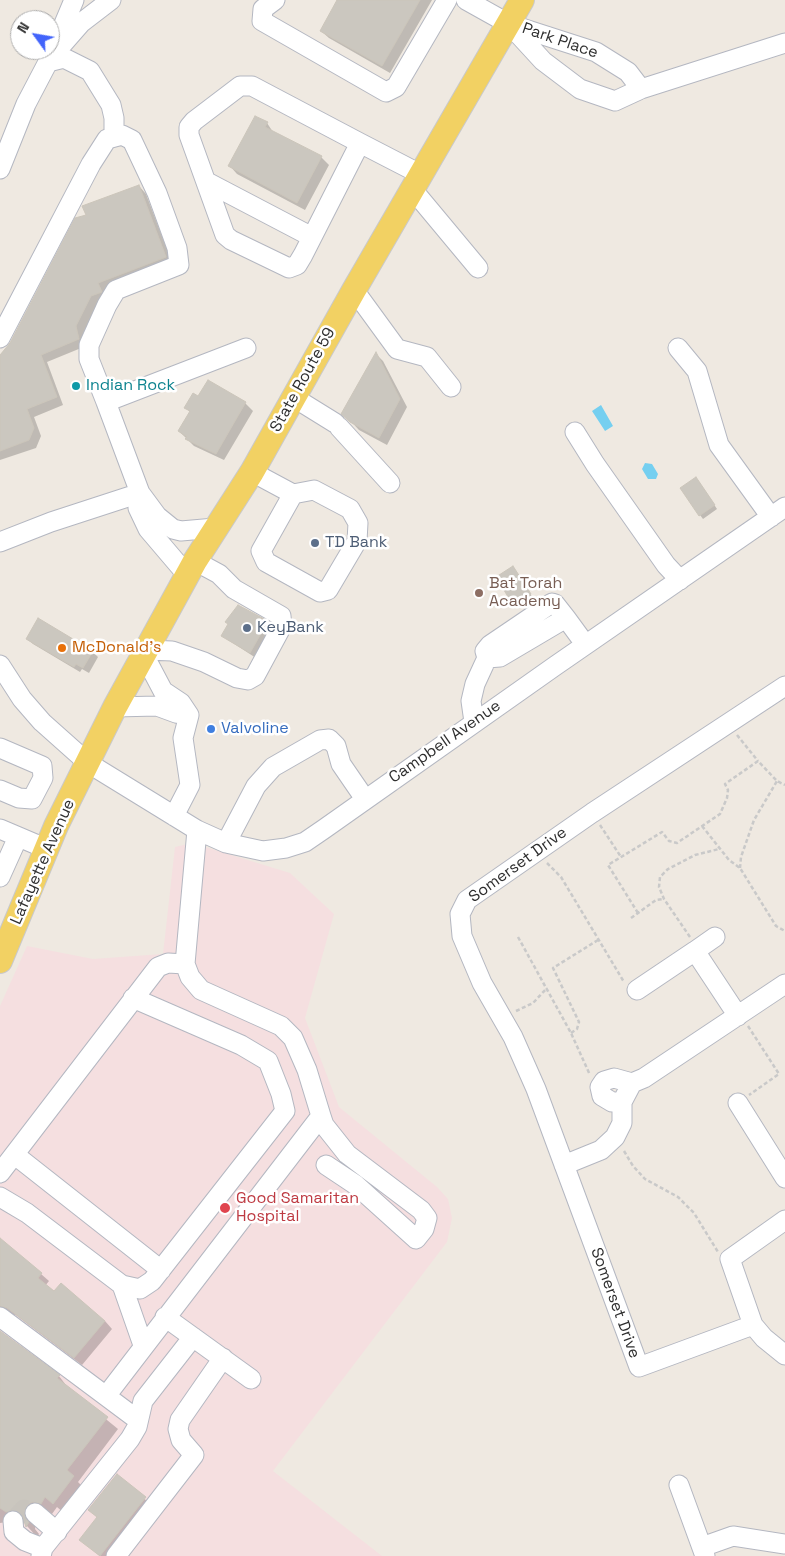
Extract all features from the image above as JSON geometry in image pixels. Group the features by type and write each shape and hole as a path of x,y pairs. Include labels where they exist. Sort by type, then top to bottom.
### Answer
{"main road":[{"name":"State Route 59","path":"88,763 96,742 215,528 252,472 354,290 522,0"},
{"name":"Lafayette Avenue","path":"3,944 88,763"}],"street":[{"path":"0,170 26,104 48,62 74,0"},
{"path":"48,62 81,23 111,0"},
{"path":"275,0 263,9 262,21 386,92 396,87 447,0"},
{"path":"466,0 509,24"},
{"name":"Park Place","path":"509,24 596,52 628,72 641,89"},
{"name":"Park Place","path":"509,24 542,61 580,89 615,101 641,89 785,43"},
{"path":"48,62 64,58 90,71 111,105 114,118 114,137"},
{"path":"360,143 297,265 289,268 231,240 225,235 189,135 189,127 194,121 240,86 252,86 360,143 417,183 478,268"},
{"path":"0,142 26,104"},
{"path":"0,338 91,164 107,139 122,135 132,140 177,248 179,264 116,290 89,344 89,359 140,493 157,516 172,529 188,531 215,528"},
{"path":"207,182 312,237"},
{"path":"354,290 397,349 427,357 451,387"},
{"path":"106,402 246,348"},
{"path":"678,348 697,371 719,445 778,512"},
{"path":"294,397 337,425 390,484"},
{"path":"575,432 633,518 680,580"},
{"path":"252,472 293,494 314,490 350,509 358,522 357,541 328,590 320,592 266,562 261,551 293,494"},
{"path":"0,542 51,522 140,493"},
{"path":"140,493 138,508 148,529 192,569 219,574 234,589 281,616 282,626 255,676 248,680 236,678 204,662 180,654 146,652 163,690 181,703 189,715 183,738 190,785 174,816"},
{"name":"Campbell Avenue","path":"2,673 42,722 88,763 197,830 226,843 263,851 304,842 585,644 778,512"},
{"path":"474,722 471,701 483,666 485,651 490,645 549,604 555,604 585,644"},
{"name":"Somerset Drive","path":"753,1325 639,1367 536,1089 513,1036 482,983 462,936 460,914 467,900 592,813 785,686"},
{"path":"115,707 157,706 176,714 189,715"},
{"path":"226,843 256,786 273,767 320,740 329,739 336,746 341,764 350,781 365,799"},
{"path":"0,748 42,766 43,778 32,799 18,798 0,790"},
{"path":"0,829 47,849"},
{"path":"197,830 185,964 190,978 201,990 281,1026 293,1038 307,1070 324,1125 347,1154 421,1210 427,1218 424,1228 416,1239 356,1185 326,1165"},
{"path":"0,877 18,837"},
{"path":"636,990 715,937"},
{"path":"695,950 738,1016"},
{"path":"0,1173 158,967 168,963 185,964"},
{"path":"622,1102 612,1102 602,1096 600,1087 604,1081 614,1078 632,1082 644,1078 785,984"},
{"path":"0,1197 27,1213 122,1285 140,1289 152,1281 284,1111 281,1094 268,1060 241,1045 133,998"},
{"path":"564,1165 601,1150 615,1137 622,1123 622,1102 632,1082"},
{"path":"738,1103 785,1178"},
{"path":"106,1396 321,1116"},
{"path":"15,1155 160,1270"},
{"path":"785,1220 730,1259 753,1325 764,1338 785,1356"},
{"path":"122,1285 144,1345"},
{"path":"0,1316 138,1420"},
{"path":"165,1317 251,1379"},
{"path":"13,1521 14,1532 42,1552 130,1439 138,1420 139,1412 148,1395 193,1337"},
{"path":"116,1556 194,1455 181,1440 178,1429 180,1420 223,1358"},
{"path":"679,1485 704,1551 733,1536 785,1544"},
{"path":"34,1514 57,1532"}],"path":[{"path":"730,723 758,761 777,781 785,785"},
{"path":"638,913 608,865 662,832 669,841 677,843 720,814 724,808 728,790 725,784 758,761"},
{"path":"740,868 740,857 754,820 777,781"},
{"path":"592,813 621,857"},
{"path":"702,826 719,849 740,868 776,926 785,931"},
{"path":"695,950 692,940 664,899 659,887 660,878 668,869 695,854 719,849"},
{"path":"537,851 561,877 623,982 636,990"},
{"path":"631,918 656,900 664,899"},
{"path":"518,937 571,1033 580,1056 600,1087"},
{"path":"571,1033 577,1028 579,1022 553,968 598,940"},
{"path":"500,1014 526,1006 547,988"},
{"path":"738,1016 780,1074 738,1103"},
{"path":"615,1137 633,1166 644,1178 678,1197 694,1213 717,1252 730,1259"}],"shaded area":[{"name":"Good Samaritan Hospital","path":"192,843 290,873 334,914 305,1018 339,1107 437,1187 448,1199 452,1218 447,1242 273,1471 382,1556 0,1556 0,1006 27,946 93,959 163,954 175,847"}],"water":[{"path":"601,405 613,426 605,431 592,411"},
{"path":"645,463 652,464 658,474 656,479 648,479 642,469"}],"building":[{"path":"337,0 420,0 382,66 320,31"},
{"path":"255,116 268,122 265,127 322,156 297,203 228,166"},
{"path":"139,185 166,257 98,283 102,292 91,296 76,326 79,339 41,355 57,397 27,409 34,428 29,440 0,451 0,355 10,343 75,218 86,215 82,206"},
{"path":"376,352 400,399 379,438 350,422 341,414"},
{"path":"208,380 246,402 216,454 185,439 187,437 178,431 190,411 184,408 193,393 198,396"},
{"path":"696,477 715,505 699,516 680,488"},
{"path":"513,566 531,594 513,605 496,577"},
{"path":"238,605 268,621 250,653 221,636 228,624 225,622"},
{"path":"38,618 93,651 83,668 76,664 74,667 26,639"},
{"path":"0,1238 42,1273 38,1278 54,1291 61,1283 105,1321 74,1358 7,1308 0,1306"},
{"path":"0,1331 60,1375 57,1378 108,1417 67,1470 74,1476 53,1504 45,1497 41,1504 32,1502 26,1506 24,1516 29,1522 26,1527 22,1515 18,1511 6,1512 0,1508"},
{"path":"117,1474 146,1497 100,1556 79,1540 97,1517 88,1510"}],"tunnel":[{"path":"13,1521 24,1509 35,1513"}],"place":[{"name":"Indian Rock","path":"76,386"},
{"name":"TD Bank","path":"315,543"},
{"name":"Bat Torah Academy","path":"479,593"},
{"name":"KeyBank","path":"247,628"},
{"name":"McDonald's","path":"62,648"},
{"name":"Valvoline","path":"211,729"},
{"name":"Good Samaritan Hospital","path":"225,1208"}]}
